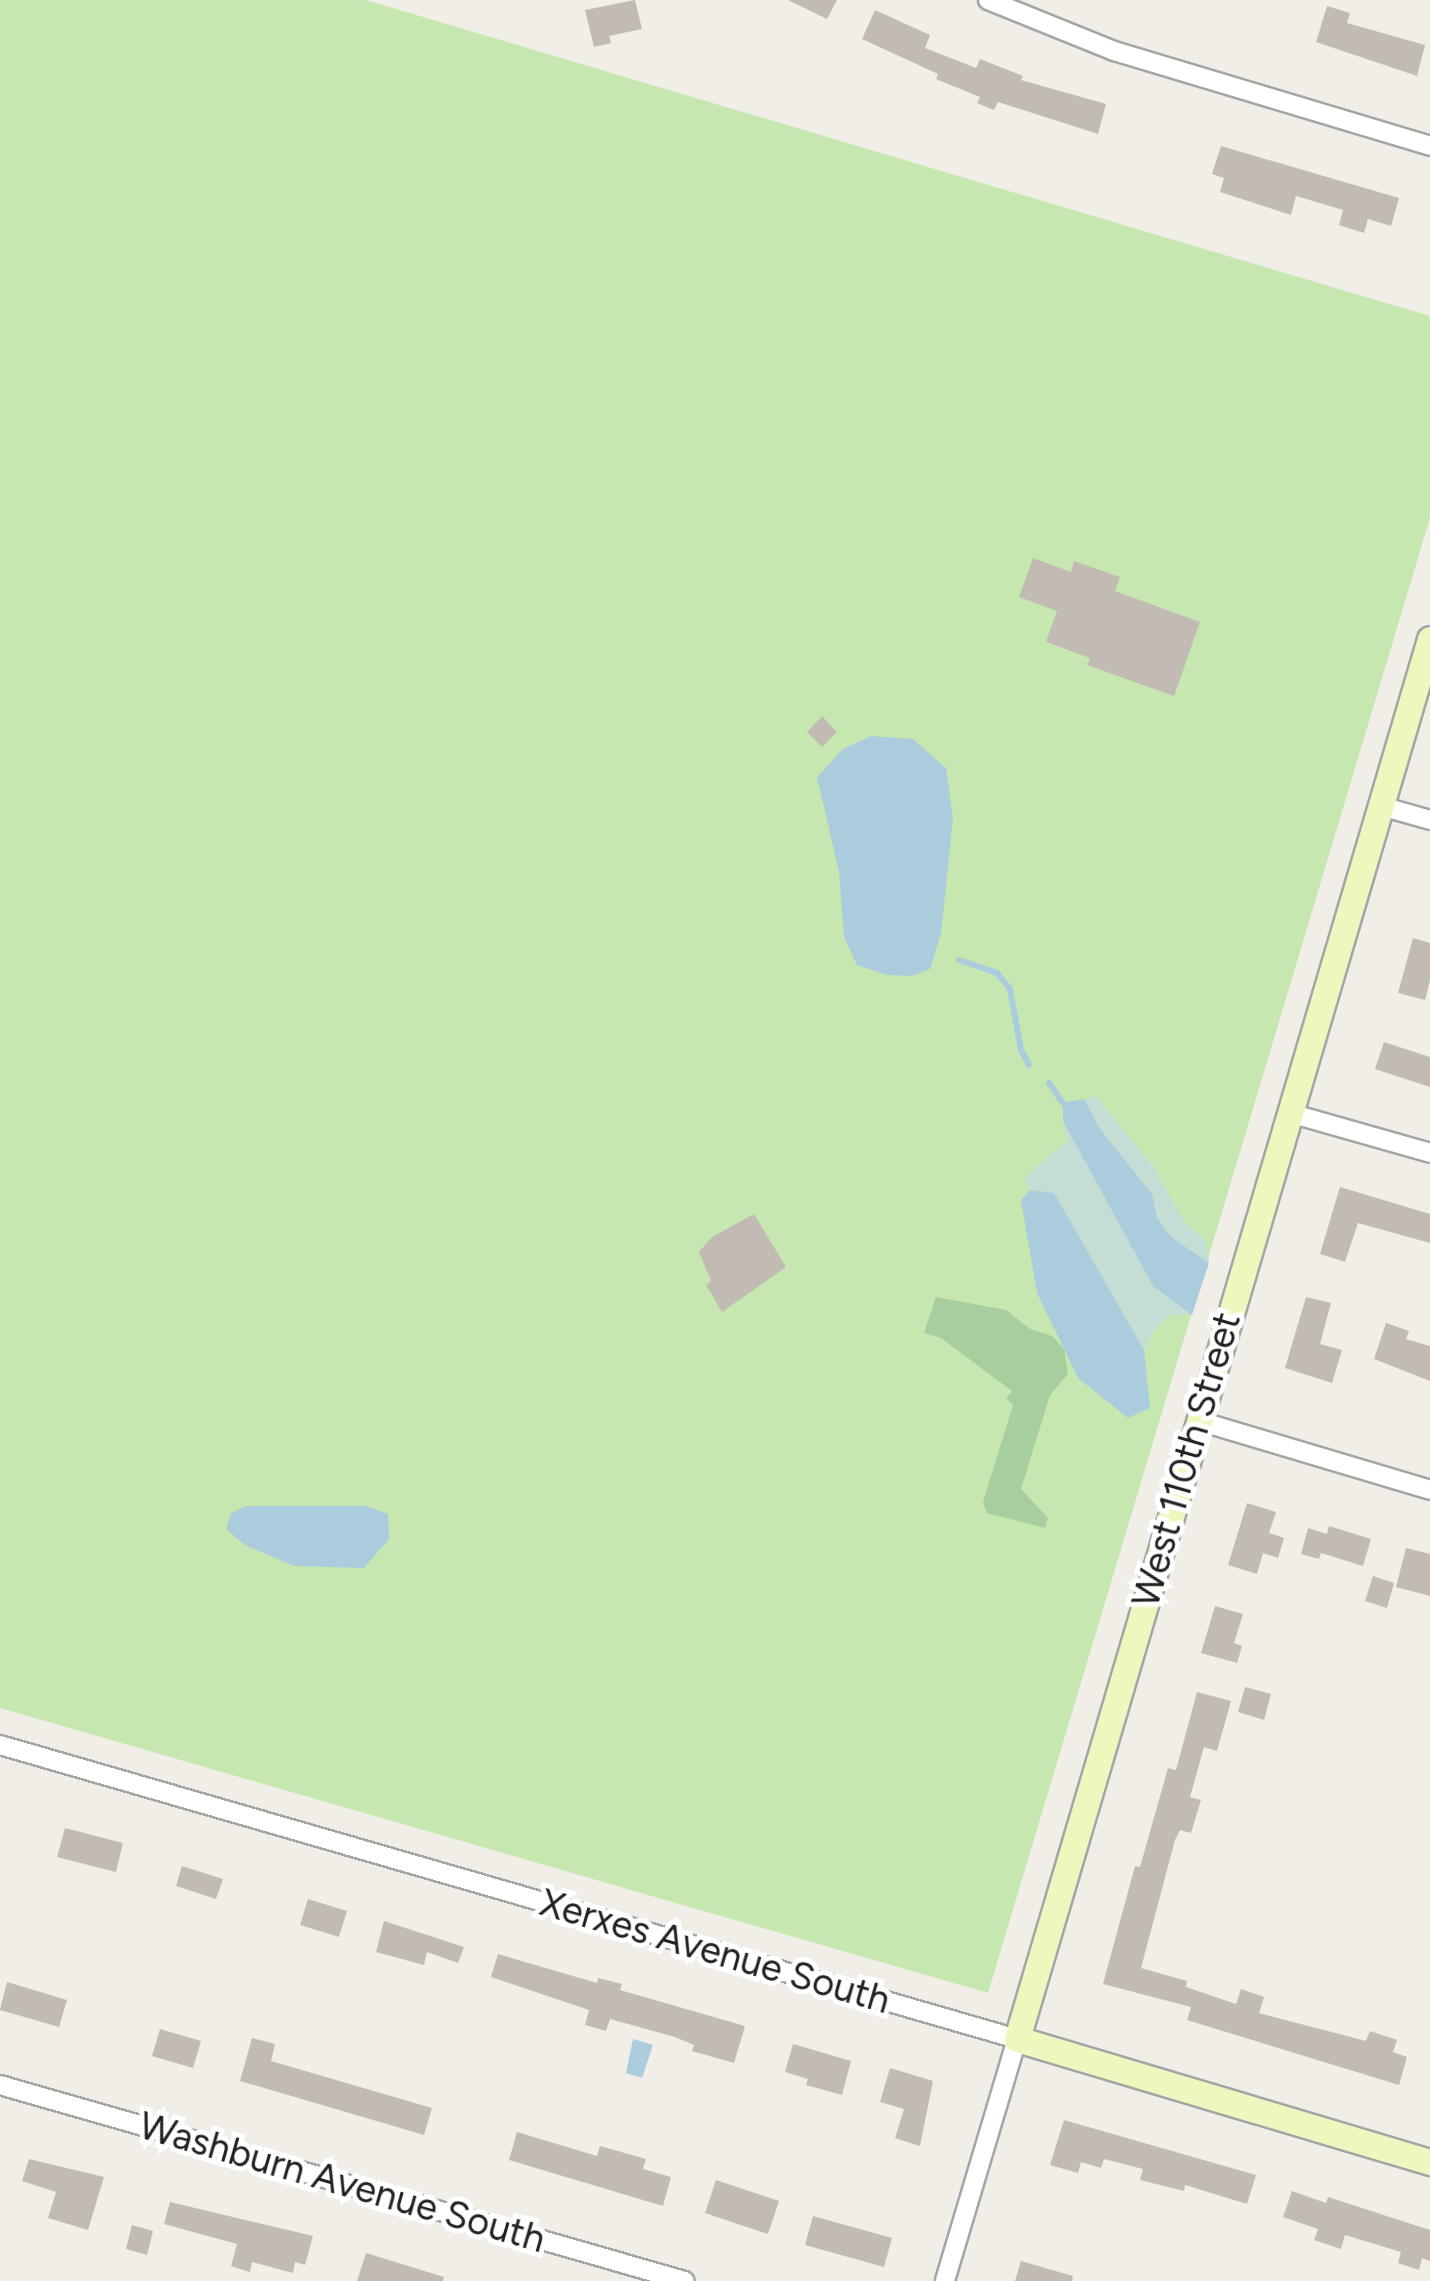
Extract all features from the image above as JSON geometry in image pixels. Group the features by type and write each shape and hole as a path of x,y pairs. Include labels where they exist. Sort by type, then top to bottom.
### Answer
{"street":[{"path":"988,0 1114,51 1430,146"},
{"name":"West 110th Street","path":"945,2281 1430,639"},
{"path":"1381,806 1430,820"},
{"path":"1290,1113 1430,1153"},
{"path":"1198,1421 1430,1490"},
{"name":"Xerxes Avenue South","path":"0,1745 1430,2162"},
{"name":"Washburn Avenue South","path":"0,2085 685,2281"}],"green space":[{"path":"0,0 366,0 1430,316 1430,518 988,1993 0,1708"},
{"path":"936,1297 1006,1310 1030,1329 1052,1336 1064,1349 1068,1374 1050,1395 1021,1489 1048,1518 1045,1528 987,1513 983,1502 1013,1405 1006,1398 1012,1391 941,1338 924,1333"}],"shaded area":[{"path":"871,736 913,739 946,768 953,818 941,934 930,969 912,976 887,975 857,965 844,937 839,872 817,777 843,749"},
{"path":"1096,1096 1153,1166 1183,1220 1206,1241 1209,1263 1171,1237 1157,1218 1152,1194 1100,1129 1084,1099"},
{"path":"1084,1099 1100,1129 1152,1194 1157,1218 1171,1237 1209,1263 1192,1315 1153,1286 1063,1121 1063,1103"},
{"path":"1063,1121 1153,1286 1192,1315 1170,1315 1155,1330 1144,1350 1054,1193 1030,1190 1024,1177 1067,1142"},
{"path":"1030,1190 1054,1193 1144,1350 1150,1408 1128,1418 1078,1378 1037,1293 1021,1200"},
{"path":"246,1506 366,1506 388,1514 389,1539 364,1568 294,1566 245,1545 226,1529 231,1513"},
{"path":"633,2039 653,2045 642,2078 626,2073"}],"building":[{"path":"635,0 642,29 609,36 611,43 594,47 585,10"},
{"path":"788,0 837,0 827,19"},
{"path":"1327,6 1350,13 1347,23 1425,45 1417,76 1316,42"},
{"path":"875,10 930,35 925,48 976,68 980,59 1023,76 1021,80 1106,104 1098,134 998,102 994,110 977,103 980,97 936,79 938,74 862,39"},
{"path":"1221,146 1399,198 1391,226 1368,219 1364,233 1339,225 1343,210 1296,196 1291,215 1220,192 1224,178 1212,174"},
{"path":"1033,558 1071,572 1074,561 1120,577 1115,591 1200,622 1174,696 1087,665 1090,658 1046,642 1057,611 1019,597"},
{"path":"822,716 837,732 822,747 807,732"},
{"path":"1413,938 1430,943 1430,980 1425,1000 1398,993"},
{"path":"1384,1042 1430,1057 1430,1087 1375,1069"},
{"path":"1340,1187 1430,1214 1430,1243 1358,1223 1345,1262 1320,1254"},
{"path":"754,1214 786,1267 722,1312 706,1285 711,1281 699,1252 712,1237"},
{"path":"1306,1297 1331,1303 1320,1344 1342,1350 1332,1383 1285,1368"},
{"path":"1386,1323 1409,1331 1406,1339 1430,1346 1430,1381 1374,1359"},
{"path":"1247,1503 1276,1512 1269,1533 1284,1538 1278,1558 1263,1553 1257,1574 1228,1565"},
{"path":"1329,1526 1371,1539 1363,1566 1321,1553 1319,1559 1301,1554 1308,1528 1327,1534"},
{"path":"1406,1548 1430,1554 1430,1596 1396,1587"},
{"path":"1373,1576 1394,1583 1387,1608 1365,1601"},
{"path":"1215,1606 1243,1614 1234,1643 1242,1646 1237,1663 1201,1653"},
{"path":"1245,1687 1271,1694 1264,1720 1238,1712"},
{"path":"1197,1692 1231,1701 1217,1751 1204,1747 1190,1797 1201,1800 1191,1833 1180,1830 1175,1840 1141,1968 1187,1981 1186,1987 1236,2004 1241,1989 1264,1997 1259,2013 1366,2041 1370,2031 1397,2040 1393,2052 1407,2057 1399,2085 1187,2020 1191,2007 1103,1984 1135,1866 1140,1867 1168,1768 1176,1770"},
{"path":"65,1828 123,1843 116,1872 57,1857"},
{"path":"182,1866 223,1879 216,1899 176,1886"},
{"path":"308,1899 347,1911 339,1937 300,1925"},
{"path":"384,1921 464,1947 458,1963 427,1952 424,1965 376,1952"},
{"path":"498,1954 597,1983 598,1978 622,1984 620,1990 745,2026 734,2063 692,2051 694,2045 675,2037 610,2019 606,2031 585,2025 589,2010 491,1977"},
{"path":"7,1982 67,2000 59,2027 0,2010"},
{"path":"160,2029 201,2041 193,2068 152,2056"},
{"path":"252,2038 275,2044 271,2061 432,2108 424,2135 240,2081"},
{"path":"793,2044 851,2061 842,2095 806,2085 808,2079 785,2072"},
{"path":"890,2068 933,2081 920,2146 895,2138 904,2109 880,2102"},
{"path":"1064,2120 1256,2175 1247,2204 1185,2185 1184,2191 1140,2180 1143,2169 1104,2159 1101,2168 1081,2162 1078,2173 1050,2165"},
{"path":"517,2132 597,2156 600,2146 646,2159 643,2169 671,2177 663,2206 509,2160"},
{"path":"29,2159 104,2177 88,2230 48,2218 56,2192 22,2181"},
{"path":"716,2180 779,2201 768,2234 705,2213"},
{"path":"1292,2191 1326,2203 1328,2197 1430,2230 1430,2261 1422,2258 1419,2270 1398,2263 1401,2252 1345,2235 1341,2249 1314,2240 1318,2229 1283,2217"},
{"path":"170,2202 313,2236 305,2265 295,2262 293,2273 252,2262 250,2272 231,2266 237,2244 164,2224"},
{"path":"813,2216 892,2238 884,2267 805,2245"},
{"path":"132,2225 153,2231 147,2255 126,2249"},
{"path":"366,2253 444,2277 443,2281 357,2281"},
{"path":"1021,2261 1073,2276 1072,2281 1015,2281"}],"waterway":[{"path":"959,960 997,973 1010,989 1021,1050 1029,1065"},
{"path":"1049,1083 1063,1103"}]}
